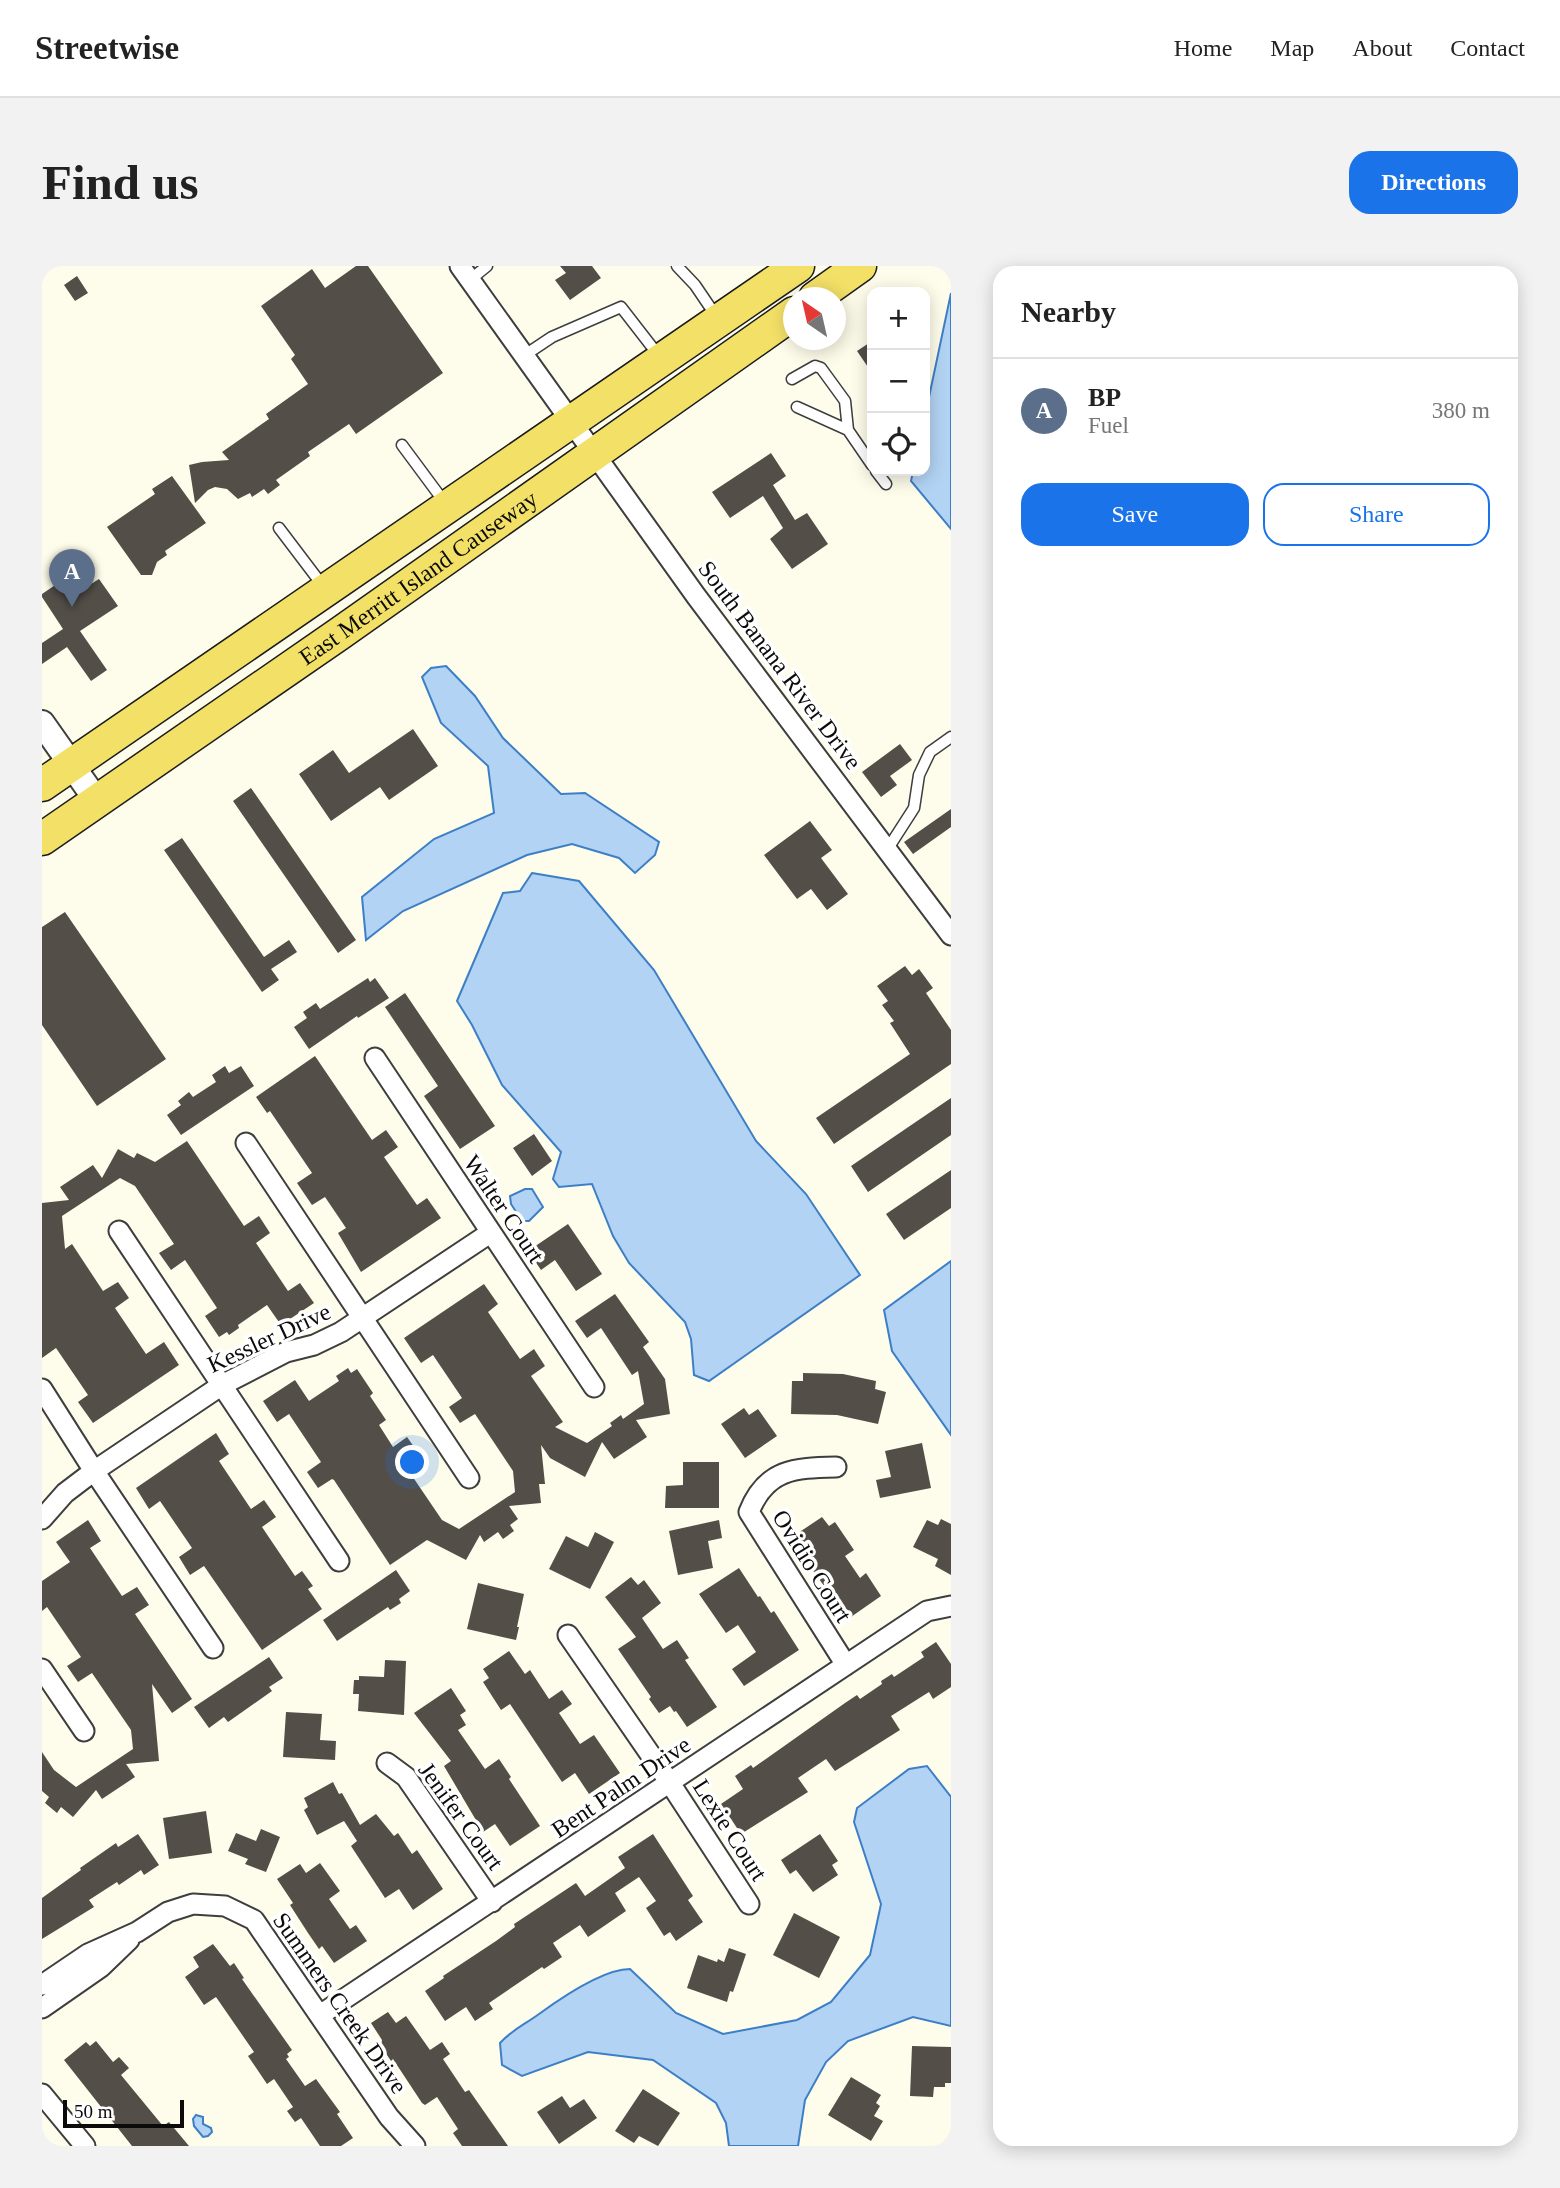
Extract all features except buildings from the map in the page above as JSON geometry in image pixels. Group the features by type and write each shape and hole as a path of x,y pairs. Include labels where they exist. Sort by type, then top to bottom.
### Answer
{"main road":[{"name":"East Merritt Island Causeway","path":"42,785 798,266"},
{"path":"830,287 860,266"},
{"name":"East Merritt Island Causeway","path":"42,839 339,634 783,320"}],"street":[{"name":"South Banana River Drive","path":"466,273 696,596 951,935"},
{"path":"42,723 97,801"},
{"name":"Walter Court","path":"375,1058 594,1387"},
{"path":"246,1143 469,1478"},
{"path":"119,1231 338,1560"},
{"name":"Kessler Drive","path":"42,1519 65,1493 94,1471 222,1385 286,1352 314,1345 341,1332 490,1233"},
{"path":"42,1389 213,1648"},
{"name":"Ovidio Court","path":"836,1467 798,1468 775,1477 762,1487 749,1512 846,1665"},
{"name":"Bent Palm Drive","path":"320,2015 927,1611 951,1606"},
{"name":"Lexie Court","path":"568,1635 749,1904"},
{"path":"42,1669 84,1731"},
{"name":"Jenifer Court","path":"387,1763 406,1777 492,1902"},
{"name":"Summers Creek Drive","path":"42,1984 88,1954 137,1932 168,1913 193,1904 225,1906 254,1920 389,2117 415,2146"},
{"name":"Summers Creek Drive","path":"42,2008 102,1968 137,1932"},
{"path":"42,2094 85,2146"}],"lane":[{"path":"466,273 487,266"},
{"path":"677,266 695,285 718,319"},
{"path":"525,355 552,337 621,307 661,360"},
{"path":"792,379 815,366 821,368 845,401 848,430 867,458"},
{"path":"797,407 848,430"},
{"path":"402,445 447,506"},
{"path":"880,476 886,484"},
{"path":"279,528 326,590"},
{"path":"887,850 914,808 919,775 930,752 951,737"}],"water":[{"path":"951,293 951,529 911,481 912,476 930,476 930,392"},
{"path":"446,666 475,696 503,738 561,794 585,793 659,842 655,855 635,873 619,858 572,844 527,855 403,911 366,940 362,897 434,839 494,813 488,766 441,723 422,677 431,668"},
{"path":"532,873 579,881 654,970 756,1141 806,1194 860,1275 709,1381 694,1375 691,1339 685,1322 629,1263 613,1236 592,1184 559,1187 553,1179 561,1152 502,1085 457,1001 503,893 520,891"},
{"path":"525,1189 532,1189 543,1207 529,1221 522,1221 511,1204 510,1196"},
{"path":"951,1261 951,1435 892,1351 884,1310"},
{"path":"927,1766 951,1797 951,2026 913,2017 848,2041 826,2062 805,2100 798,2146 729,2146 726,2123 716,2103 653,2060 588,2052 522,2076 502,2065 500,2043 509,2034 583,1986 619,1970 630,1969 676,2013 723,2034 797,2020 831,2002 870,1955 881,1904 854,1822 857,1808 909,1769"},
{"path":"196,2115 203,2117 203,2124 211,2128 212,2132 208,2136 203,2137 194,2126 193,2119"}],"place":[{"name":"BP","path":"72,607"}]}
